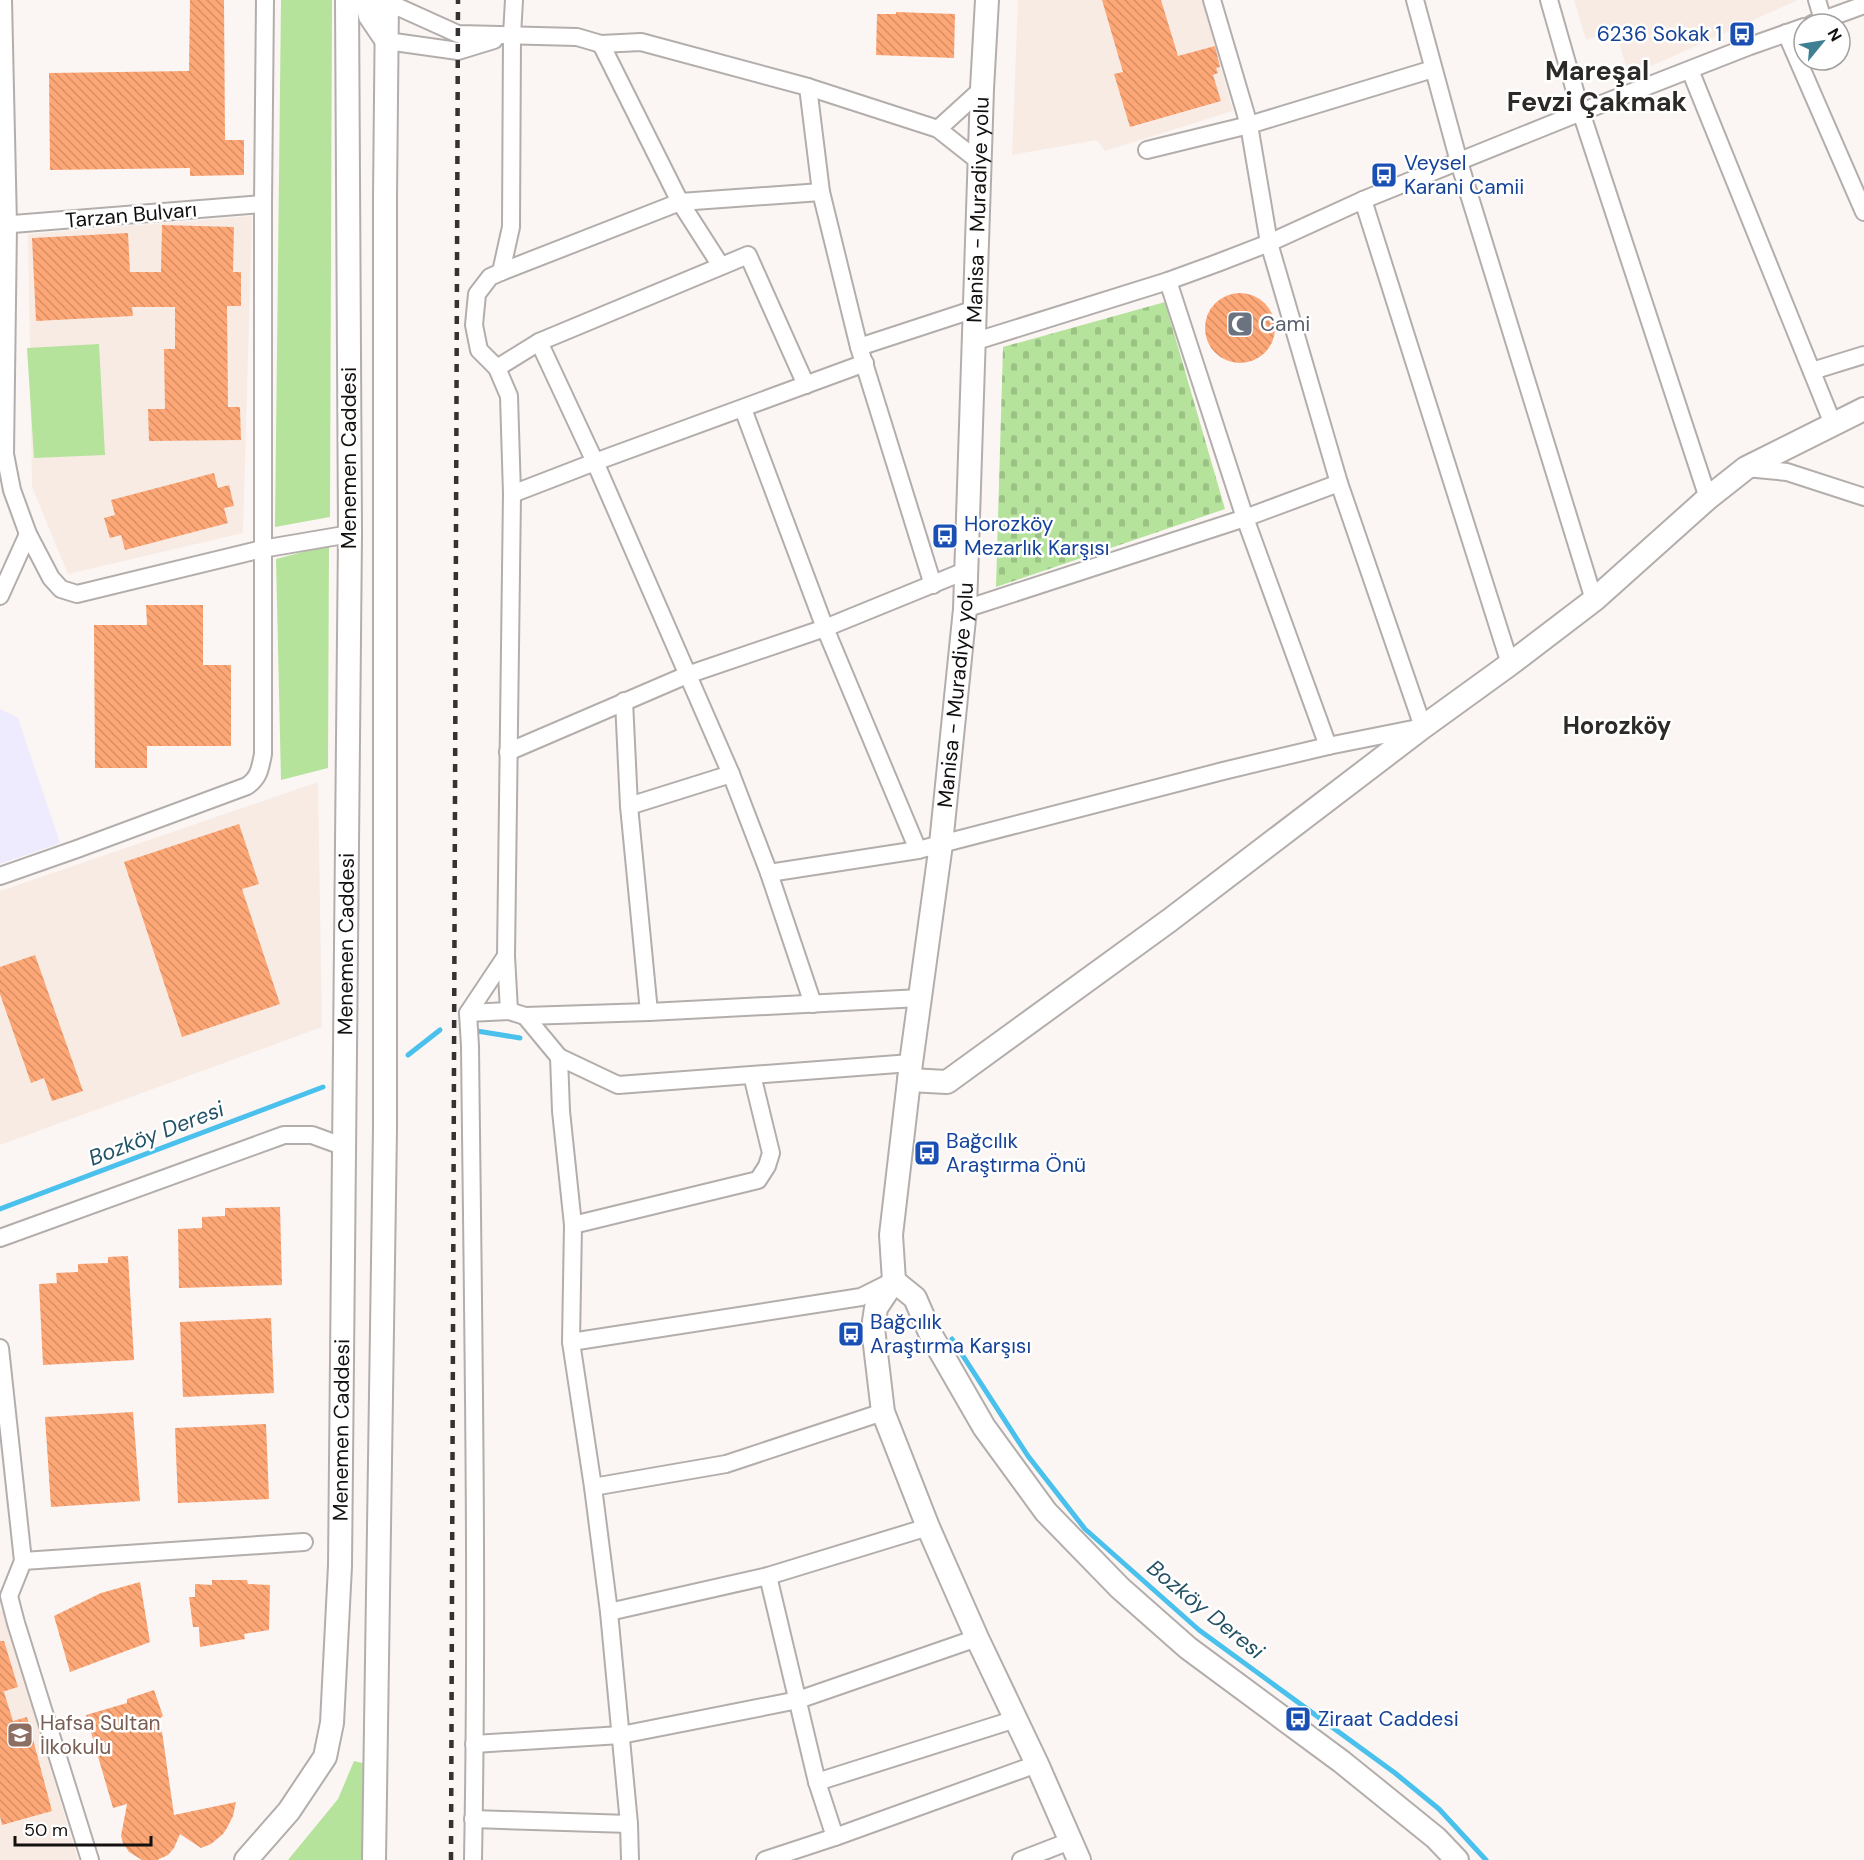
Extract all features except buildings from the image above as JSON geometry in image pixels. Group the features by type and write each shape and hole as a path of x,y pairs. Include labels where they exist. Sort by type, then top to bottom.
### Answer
{"main road":[{"name":"Menemen Caddesi","path":"246,1860 289,1811 325,1757 332,1723 340,1566 345,1147 350,534 347,0"},
{"name":"Manisa - Muradiye yolu","path":"894,1281 891,1235 910,1072 941,844 964,609 987,0"},
{"path":"380,1 370,16 387,41"},
{"name":"Menemen Caddesi","path":"374,1860 385,1129 387,41"},
{"path":"910,1072 947,1082 1170,920 1594,600 1708,498 1746,468 1864,409"},
{"path":"1075,1850 928,1527 883,1412 873,1328 876,1308 894,1281 915,1298 931,1335 984,1426 1046,1512 1120,1588 1188,1648 1342,1762 1436,1838 1457,1860"}],"street":[{"path":"3,0 5,454 12,490 28,534 51,578 61,589 77,594 262,549 350,534"},
{"path":"0,876 247,786 255,780 260,771 263,754 265,0"},
{"path":"501,272 512,227 514,0"},
{"path":"1415,0 1459,162 1594,600"},
{"path":"1549,0 1581,112 1708,498"},
{"path":"380,1 458,34 577,37 601,44 641,42 808,87 938,129 981,163"},
{"path":"769,873 918,850 1223,771 1328,746 1423,727 1339,483 1269,243 1249,125 1219,2"},
{"path":"1845,12 1864,5"},
{"path":"973,342 1168,281 1269,243 1363,200 1581,112 1792,31"},
{"path":"1786,33 1863,207"},
{"path":"387,41 458,51 512,35"},
{"path":"601,44 680,202 721,266"},
{"path":"1147,150 1249,125 1433,69"},
{"path":"1690,70 1833,424"},
{"path":"808,87 821,192 862,355 933,585"},
{"path":"938,129 982,89"},
{"path":"821,192 680,202 501,272 490,277 477,294 474,325 479,350 497,368 509,396 512,494 506,956 517,1013 559,1057 618,1085 752,1075 910,1072"},
{"path":"1363,200 1510,664"},
{"name":"Tarzan Bulvarı","path":"4,225 263,204"},
{"path":"497,368 539,342 748,255 806,385"},
{"path":"1168,281 1245,518 1328,746"},
{"path":"512,494 806,385 862,355 975,309"},
{"path":"539,342 595,462 731,774 769,873 813,1004"},
{"path":"1812,371 1864,355"},
{"path":"743,409 825,628 918,850"},
{"path":"1746,468 1787,472 1864,497"},
{"path":"964,609 1245,518 1339,483"},
{"path":"0,596 28,534"},
{"path":"508,752 687,675 825,628 965,571"},
{"path":"624,701 629,806 649,1012"},
{"path":"629,806 731,774"},
{"path":"472,1860 474,1744 471,1046 468,1013 506,956"},
{"path":"468,1013 649,1012 920,998"},
{"path":"559,1057 561,1111 573,1225 571,1342 609,1612 629,1824 630,1860"},
{"path":"573,1225 758,1180 767,1166 771,1153 752,1075"},
{"path":"0,1238 284,1135 312,1136 345,1147"},
{"path":"571,1342 861,1297 894,1281"},
{"path":"0,1348 5,1437 23,1561 5,1598 16,1623 90,1860"},
{"path":"593,1487 726,1464 883,1412"},
{"path":"609,1612 768,1576 928,1527"},
{"path":"23,1561 304,1542"},
{"path":"768,1576 817,1782 835,1837"},
{"path":"474,1744 621,1735 798,1700 977,1638"},
{"path":"817,1782 1016,1719"},
{"path":"765,1860 1037,1764"},
{"path":"473,1819 629,1824"},
{"path":"1021,1860 1075,1850"}],"shaded area":[{"path":"1018,0 1202,0 1233,111 1105,151 1097,140 1012,155"},
{"path":"1574,0 1798,0 1629,76 1615,29 1586,40"},
{"path":"252,216 243,533 68,574 32,487 28,234"},
{"path":"0,709 18,718 60,843 0,864"},
{"path":"318,782 322,1027 0,1145 0,891"},
{"name":"Hafsa Sultan İlkokulu","path":"3,1610 78,1860 0,1860 0,1611"}],"green space":[{"path":"281,0 332,0 330,517 275,527"},
{"path":"1165,302 1225,509 996,587 1003,347"},
{"path":"99,344 105,455 34,458 27,348"},
{"path":"329,545 328,768 281,780 276,559"},
{"path":"354,1761 363,1763 363,1860 288,1860 338,1799"}],"waterway":[{"name":"Bozköy Deresi","path":"408,1055 440,1030"},
{"name":"Bozköy Deresi","path":"477,1031 520,1038"},
{"name":"Bozköy Deresi","path":"0,1209 323,1087"},
{"name":"Bozköy Deresi","path":"952,1339 1028,1456 1085,1529 1199,1630 1395,1773 1439,1809 1486,1860"}],"railway":[{"path":"451,1860 458,0"}],"place":[{"name":"6236 Sokak 1","path":"1742,34"},
{"name":"Veysel Karani Camii","path":"1384,175"},
{"name":"Cami","path":"1240,324"},
{"name":"Horozköy Mezarlık Karşısı","path":"945,536"},
{"name":"Bağcılık Araştırma Önü","path":"927,1153"},
{"name":"Bağcılık Araştırma Karşısı","path":"851,1334"},
{"name":"Ziraat Caddesi","path":"1298,1719"},
{"name":"Hafsa Sultan İlkokulu","path":"20,1735"}],"district":[{"name":"Mareşal Fevzi Çakmak","path":"1597,86"},
{"name":"Horozköy","path":"1617,726"}]}
